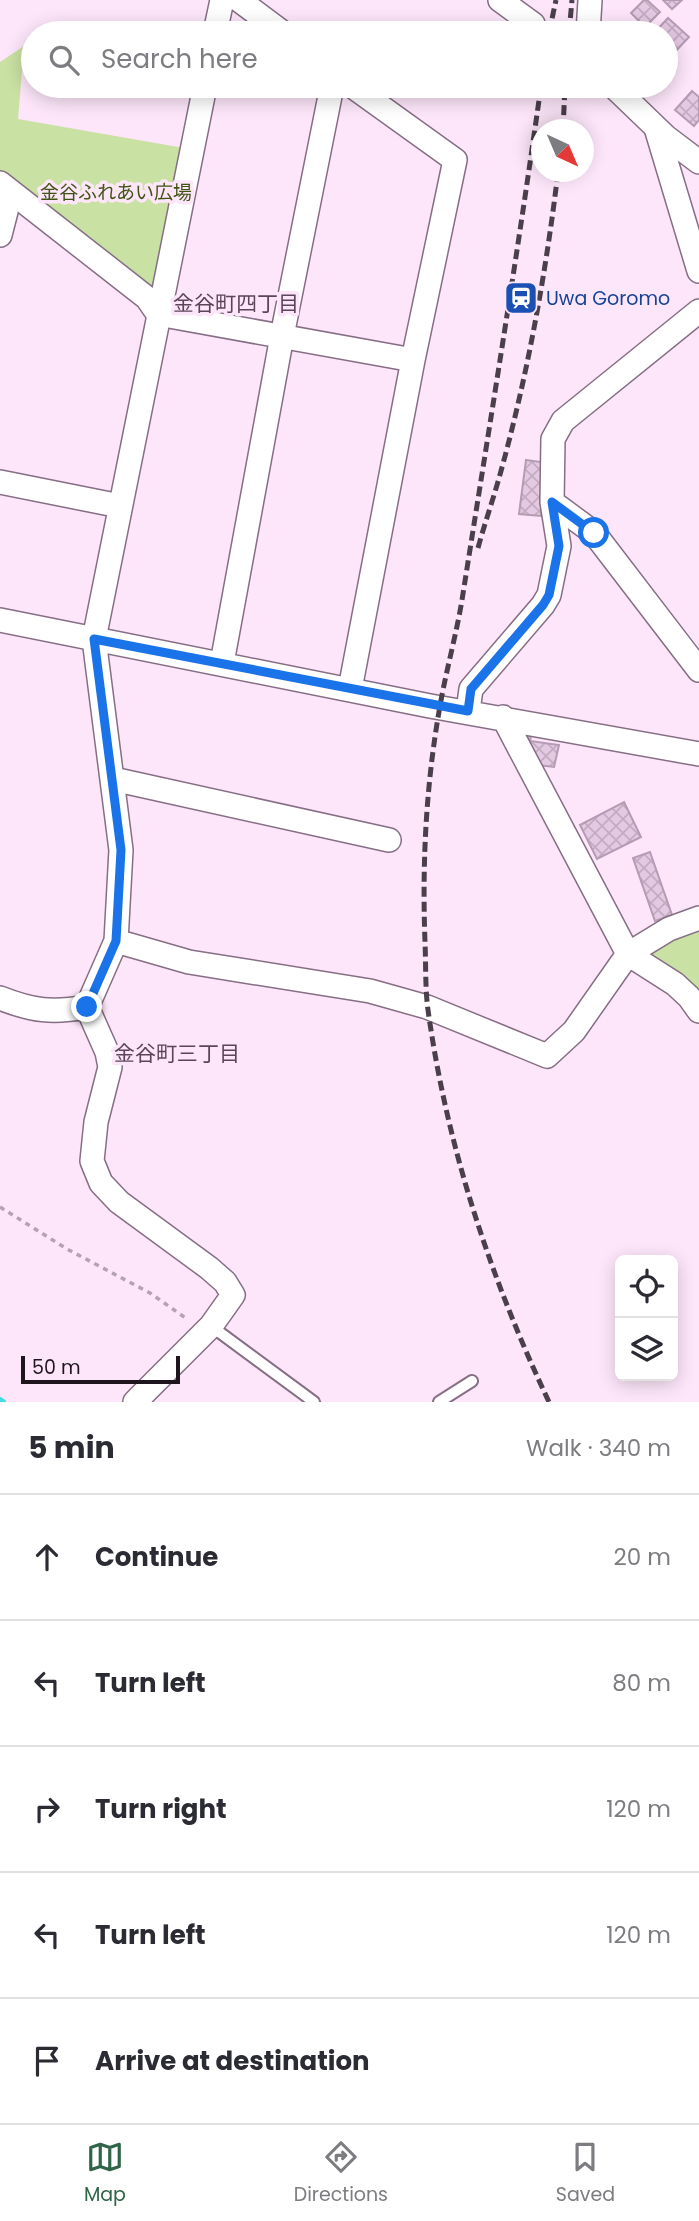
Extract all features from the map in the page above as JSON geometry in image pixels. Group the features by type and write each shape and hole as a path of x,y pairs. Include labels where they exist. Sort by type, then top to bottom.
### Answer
{"street":[{"path":"218,21 222,0"},
{"path":"239,0 267,21"},
{"path":"500,0 529,21"},
{"path":"589,21 590,0"},
{"path":"135,1402 208,1329 233,1295 225,1282 209,1268 119,1202 101,1183 92,1161 96,1122 110,1068 107,1052 87,1007 116,941 121,850 94,639 203,98"},
{"path":"222,663 330,98"},
{"path":"350,689 413,360 455,160 369,98"},
{"path":"625,98 656,128 699,162"},
{"path":"656,128 699,271"},
{"path":"6,188 147,298 158,314 413,360"},
{"path":"0,235 6,188"},
{"path":"468,711 471,689 549,595 559,546 552,502 553,439 563,421 699,311"},
{"path":"0,482 120,506"},
{"path":"552,502 594,533 699,670"},
{"path":"0,620 699,754"},
{"path":"503,717 628,954 675,984 699,1011"},
{"path":"113,779 389,840"},
{"path":"116,941 189,962 370,991 427,1007 547,1056 574,1031 628,954 669,929 699,918"},
{"path":"0,998 23,1007 58,1012 87,1007"}],"lane":[{"path":"208,1329 314,1402"},
{"path":"439,1402 472,1381"}],"path":[{"path":"0,1208 208,1329"}],"green space":[{"name":"金谷ふれあい広場","path":"21,48 18,119 184,148 156,290 0,173 0,62"},
{"path":"699,931 699,999 652,958 652,952 680,937"}],"building":[{"path":"644,0 660,12 651,21 639,21 631,13"},
{"path":"663,0 682,0 672,9"},
{"path":"678,27 689,37 678,49"},
{"path":"692,91 699,97 699,120 694,126 675,110"},
{"path":"526,460 548,463 541,516 519,514"},
{"path":"524,735 531,736 530,741 559,745 554,767 538,765"},
{"path":"624,802 641,837 597,859 580,825"},
{"path":"650,852 672,915 655,921 633,858"}],"railway":[{"path":"552,21 556,0"},
{"path":"570,21 572,0"},
{"path":"539,98 462,600 435,735 426,824 424,912 428,1010 436,1061 459,1161 490,1259 549,1402"},
{"path":"564,98 564,119"},
{"path":"478,548 511,434 528,360 557,182"}],"place":[{"name":"Uwa Goromo","path":"521,298"}],"district":[{"name":"金谷町四丁目","path":"236,304"},
{"name":"金谷町三丁目","path":"177,1054"}],"route":[{"path":"87,1007 116,941 121,850 94,639 430,706 468,711 471,689 549,595 559,546 552,502 594,533"}]}
